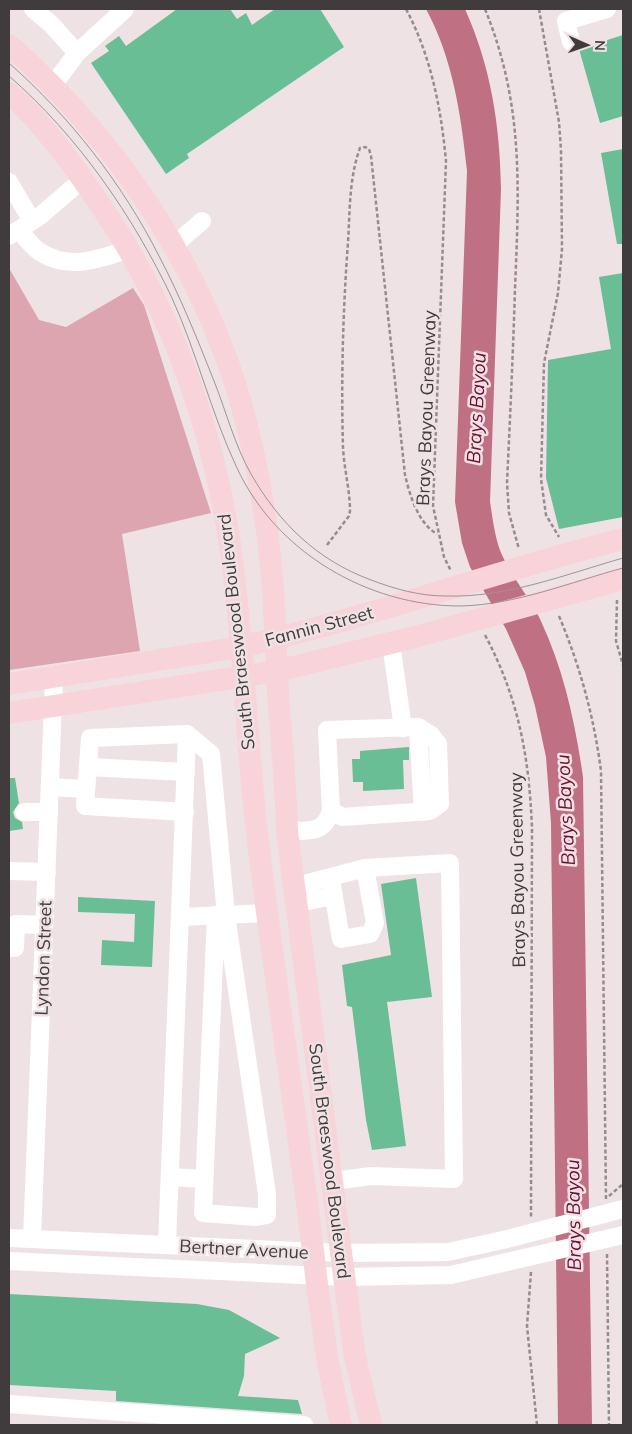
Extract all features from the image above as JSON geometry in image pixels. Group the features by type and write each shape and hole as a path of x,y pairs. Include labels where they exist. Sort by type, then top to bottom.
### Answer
{"main road":[{"name":"South Braeswood Boulevard","path":"9,45 53,85 84,119 173,246 200,297 225,355 242,410 264,511 287,791 287,831 344,1277 356,1357 371,1425"},
{"name":"South Braeswood Boulevard","path":"9,93 50,136 83,179 129,249 169,327 213,457 233,566 250,770 316,1276 328,1363 342,1425"},
{"name":"Fannin Street","path":"9,684 240,647 326,627 510,568 623,539"},
{"name":"Fannin Street","path":"9,713 277,671 415,637 620,580"},
{"path":"267,906 296,895"}],"street":[{"path":"33,9 51,24 77,52"},
{"path":"53,85 77,52 125,9"},
{"path":"571,42 566,21 607,9"},
{"path":"20,229 83,179"},
{"path":"9,182 20,229 40,252 67,263 92,262 129,249"},
{"path":"173,246 202,221"},
{"path":"391,643 410,727"},
{"name":"Lyndon Street","path":"32,1239 54,678"},
{"path":"287,831 318,830 328,821 330,810 327,730 410,727 431,735 438,744 440,804 430,811 342,817 330,810"},
{"path":"185,812 85,806 90,738 187,734 211,754 221,915 267,1194 268,1215 256,1217 203,1213 221,915"},
{"path":"167,1245 187,734"},
{"path":"88,767 186,772"},
{"path":"50,787 86,789"},
{"path":"24,812 49,812"},
{"path":"333,1181 371,1176 454,1179 450,862 365,868 308,883 296,895 308,901 334,896"},
{"path":"331,878 341,939 370,934 375,923 365,868"},
{"path":"9,871 47,872"},
{"path":"181,917 221,915 267,906"},
{"path":"9,948 15,948 16,924 44,925"},
{"path":"170,1177 204,1179"},
{"name":"Bertner Avenue","path":"9,1238 342,1253 448,1252 615,1208"},
{"name":"Bertner Avenue","path":"9,1261 344,1277 451,1275 623,1234"},
{"path":"64,1263 78,1253 166,1256 200,1247"},
{"path":"9,1404 304,1425"}],"path":[{"name":"Brays Bayou Greenway","path":"406,9 422,44 434,83 442,123 446,161 433,506 444,557 453,574"},
{"path":"485,9 498,41 511,94 518,156 519,190 507,483 509,514 514,537"},
{"path":"539,9 559,122 563,210 558,293 544,363 541,486 543,505 550,524 566,553"},
{"path":"327,545 349,516 350,511 344,450 342,396 345,284 352,187 360,148 365,147 369,149 371,156 405,475 414,504 428,528 438,534"},
{"path":"620,580 616,641 623,666"},
{"name":"Brays Bayou Greenway","path":"480,626 499,661 518,716 530,777 532,828 531,1220"},
{"path":"565,631 590,708 600,771 606,1198 615,1208"},
{"path":"606,1198 623,1184"},
{"path":"607,1247 610,1425"},
{"path":"531,1269 528,1326 537,1425"}],"shaded area":[{"path":"9,268 39,320 66,327 133,288 144,305 211,513 122,534 140,651 9,670"}],"water":[{"name":"Brays Bayou","path":"426,9 465,9 488,75 499,142 501,189 490,502 500,551 540,619 556,657 568,696 583,777 592,1425 558,1425 551,823 546,757 535,706 525,672 506,629 470,567 462,543 455,502 467,171 459,108 449,67"}],"building":[{"path":"177,9 230,9 237,19 246,13 252,25 275,9 320,9 344,47 187,154 189,158 166,174 91,63 109,51 105,46 119,36 126,46"},
{"path":"623,35 623,116 600,123 579,49"},
{"path":"623,149 623,244 617,244 601,153"},
{"path":"623,273 623,517 559,529 546,478 548,360 611,349 599,277"},
{"path":"409,747 409,760 403,760 404,789 363,791 363,782 353,782 352,759 360,759 360,751"},
{"path":"9,778 15,778 19,803 13,812 15,818 22,822 23,829 9,831"},
{"path":"416,878 432,997 387,1002 406,1146 372,1150 366,1120 352,1007 347,1006 342,965 391,955 381,884"},
{"path":"78,897 155,901 152,967 101,965 102,940 134,942 135,914 78,912"},
{"path":"9,1294 197,1304 229,1310 280,1338 245,1354 244,1376 238,1396 298,1400 302,1414 116,1401 116,1391 9,1385"}],"tram line":[{"path":"9,63 74,129 93,152 129,203 159,256 195,333 240,452 251,474 262,492 287,524 317,551 351,572 380,583 398,589 436,596 469,596 514,589 623,558"},
{"path":"9,76 34,99 81,151 140,237 157,267 181,319 219,426 237,468 254,498 275,525 300,549 329,569 359,584 392,596 426,604 460,606 501,602 543,592 623,568"}]}
